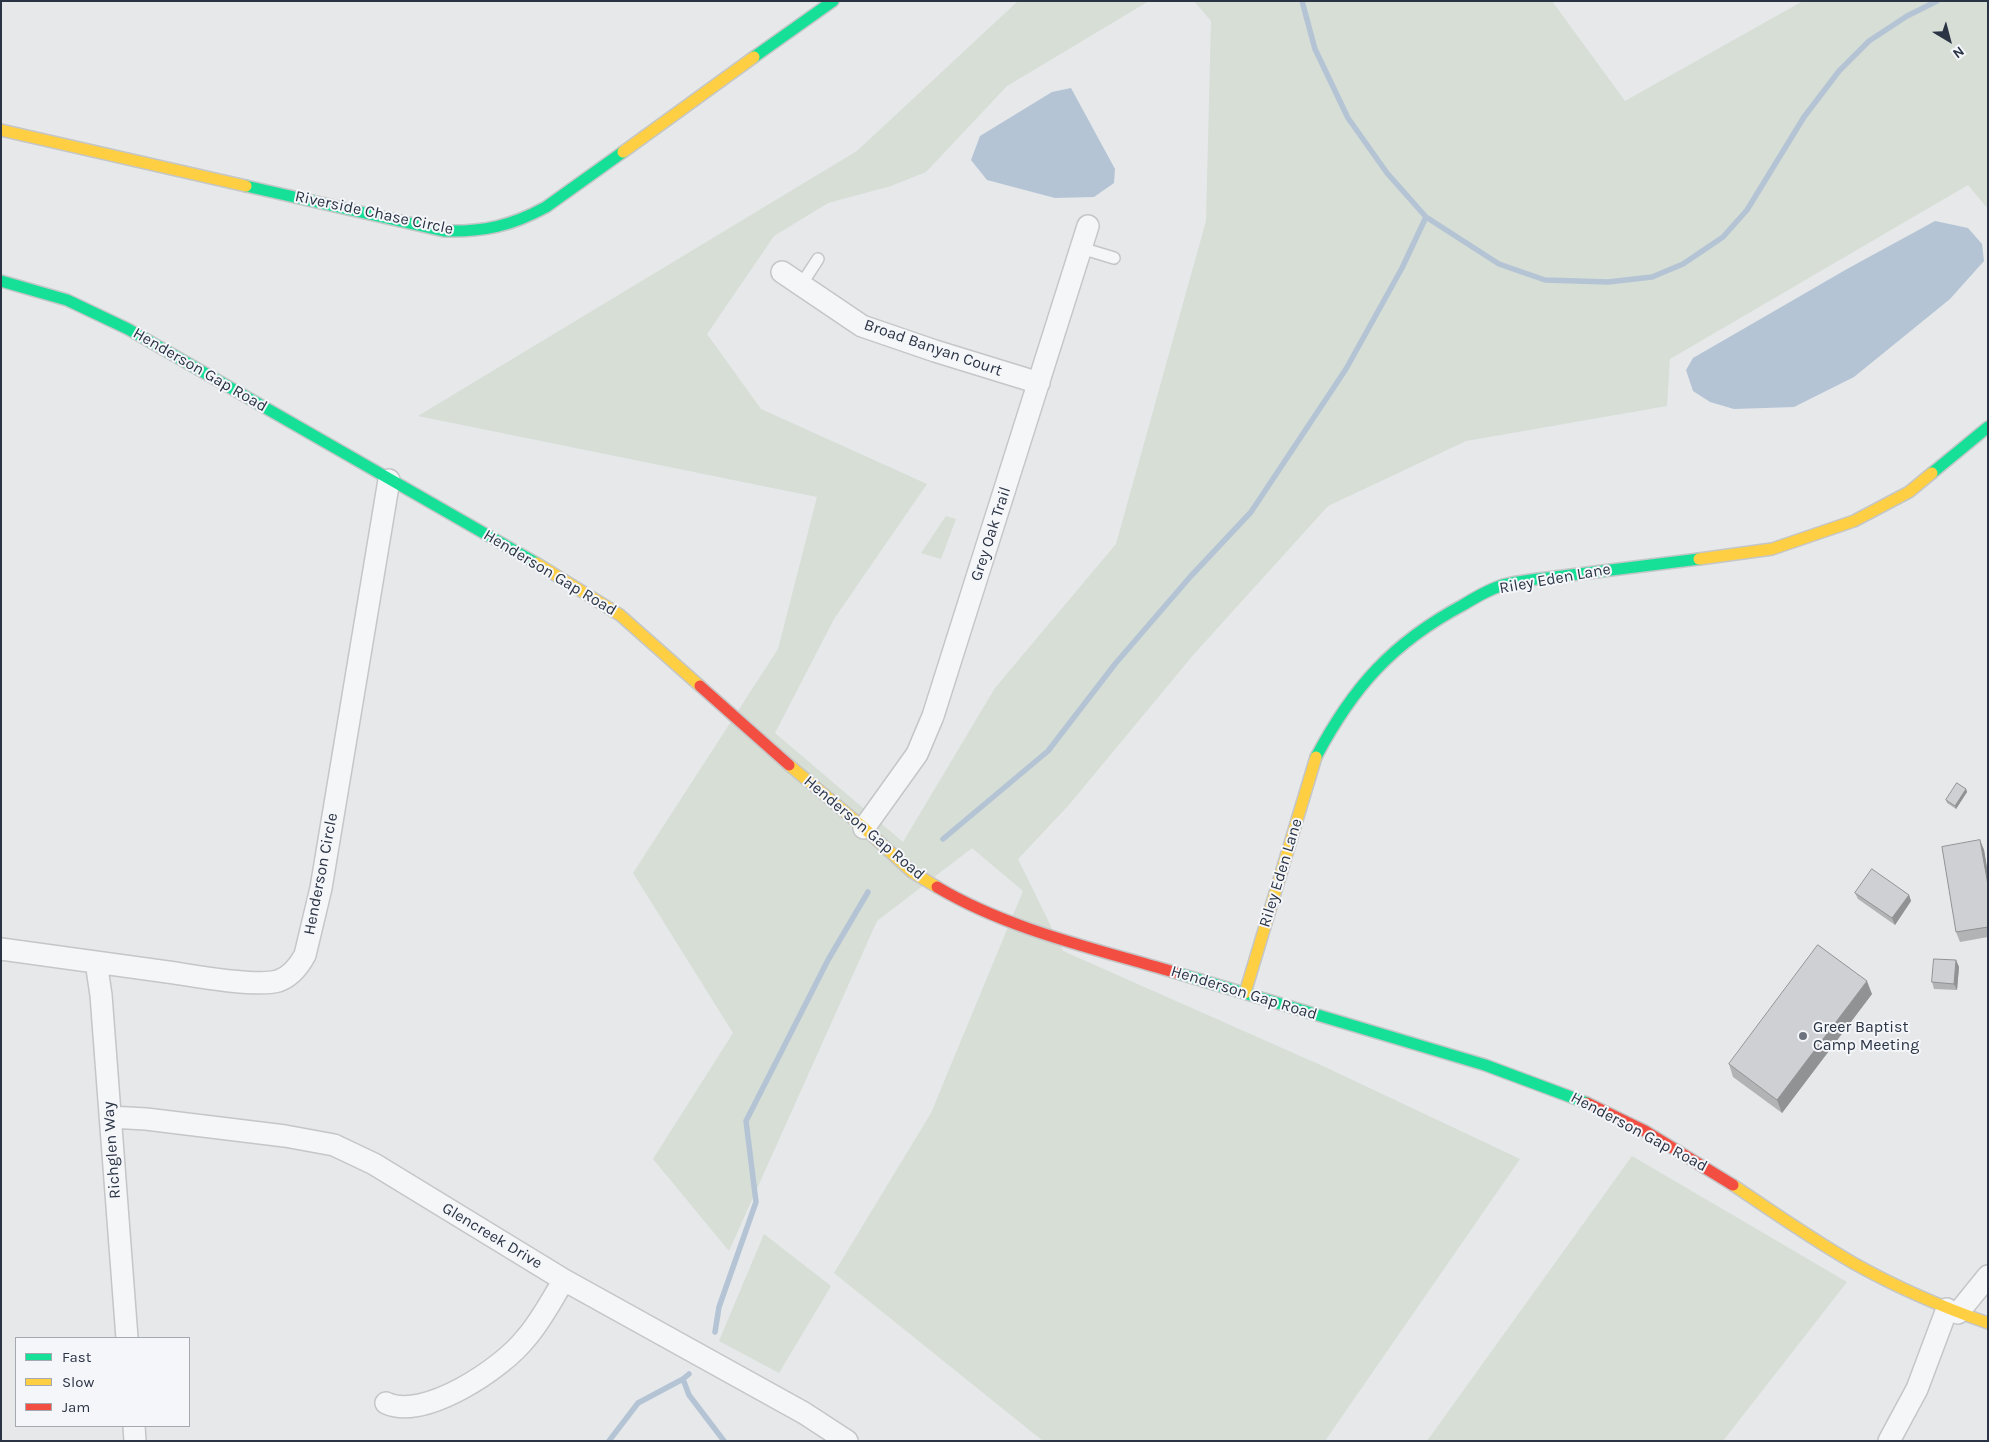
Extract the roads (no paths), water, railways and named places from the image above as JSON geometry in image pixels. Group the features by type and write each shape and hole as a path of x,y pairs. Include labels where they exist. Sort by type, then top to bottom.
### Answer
{"street":[{"name":"Riverside Chase Circle","path":"1,130 444,231 487,231 523,220 546,207 833,1"},
{"name":"Grey Oak Trail","path":"864,828 918,754 933,716 1088,226"},
{"name":"Broad Banyan Court","path":"782,272 862,326 1039,383"},
{"name":"Henderson Gap Road","path":"1,281 66,300 128,329 389,480 507,545 620,615 658,646 756,736 864,828 912,872 950,895 992,915 1037,931 1489,1066 1566,1093 1619,1118 1686,1154 1836,1253 1884,1280 1952,1311 1988,1323"},
{"name":"Riley Eden Lane","path":"1244,993 1315,760 1330,728 1352,695 1384,658 1428,624 1469,600 1506,584 1772,550 1854,522 1909,492 1988,427"},
{"name":"Henderson Circle","path":"1,949 262,983 286,977 300,963 305,955 321,888 389,480"},
{"name":"Richglen Way","path":"96,962 101,995 127,1337"},
{"name":"Glencreek Drive","path":"110,1117 146,1119 334,1145 374,1164 564,1280 804,1413 847,1441"},
{"path":"1890,1441 1917,1389 1952,1311 1988,1276"},
{"path":"386,1403 394,1407 441,1399 484,1376 526,1338 564,1280"},
{"path":"134,1427 135,1441"}],"lane":[{"path":"1081,248 1114,258"},
{"path":"801,285 818,259"}],"water":[{"path":"1071,88 1115,169 1114,183 1094,197 1055,198 987,180 971,160 980,136 1052,92"},
{"path":"1935,221 1968,228 1982,244 1984,261 1950,299 1854,377 1794,407 1734,409 1710,402 1693,391 1686,370 1693,358 1847,269"}],"waterway":[{"path":"1302,1 1315,49 1348,118 1387,173 1426,217 1499,264 1545,280 1608,282 1652,277 1683,264 1723,237 1747,210 1804,117 1839,71 1869,41 1907,16 1937,1"},
{"path":"943,839 1048,751 1115,664 1190,577 1251,512 1346,369 1402,268 1426,217"},
{"path":"715,1332 719,1307 756,1202 746,1121 828,960 868,892"},
{"path":"609,1441 638,1403 689,1374"},
{"path":"683,1379 689,1395 724,1441"}],"place":[{"name":"Greer Baptist Camp Meeting","path":"1803,1036"}]}
